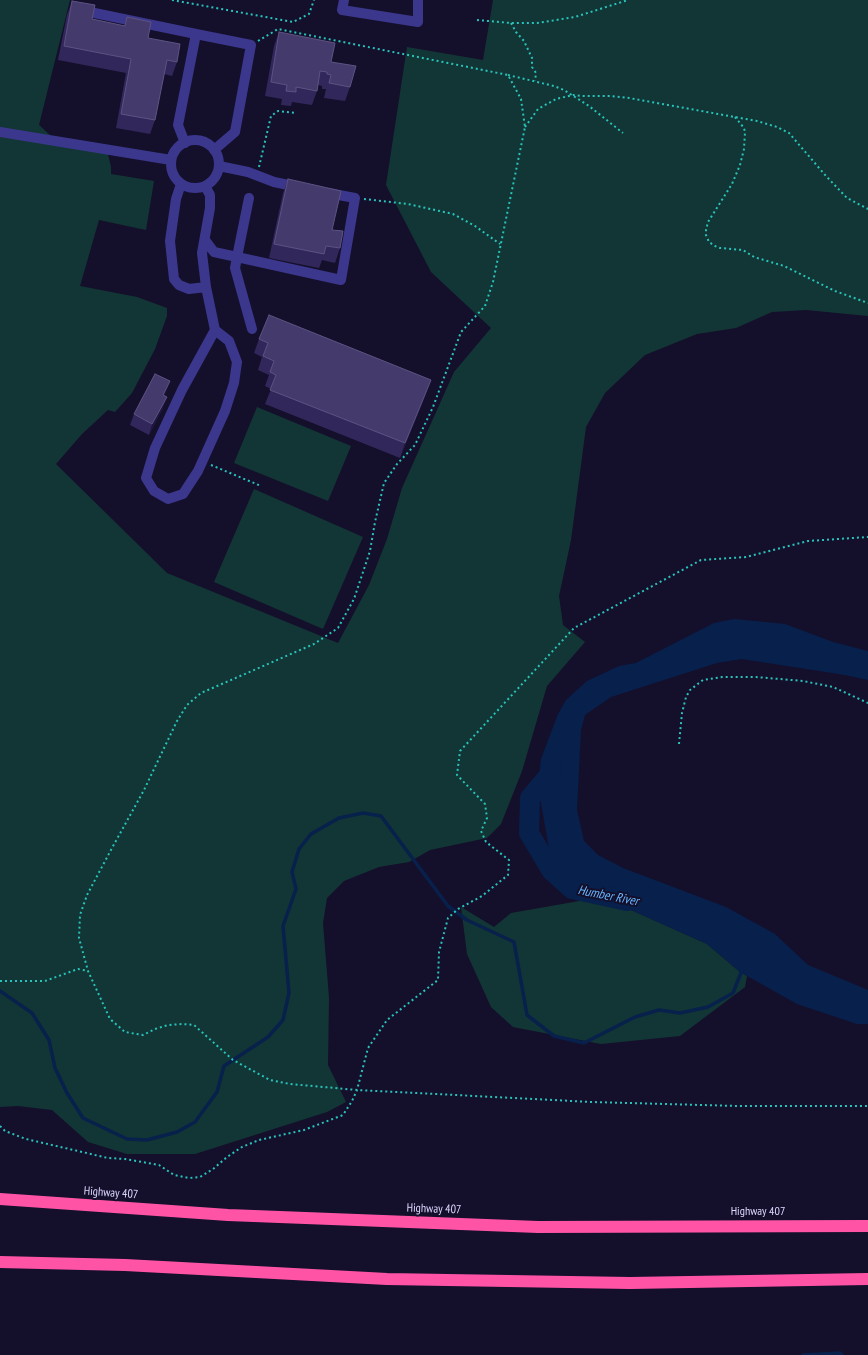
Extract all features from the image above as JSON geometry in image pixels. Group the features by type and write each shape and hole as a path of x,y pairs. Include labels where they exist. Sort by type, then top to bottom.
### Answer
{"highway":[{"name":"Highway 407","path":"0,1200 228,1215 538,1227 868,1226"},
{"path":"0,1262 124,1265 395,1280 630,1283 868,1279"}],"lane":[{"path":"344,0 342,10 418,22 418,0"},
{"path":"80,10 250,45 235,132 214,150"},
{"path":"184,142 178,125 196,34"},
{"path":"0,132 171,160"},
{"path":"193,140 201,141 208,144 214,150 218,158 219,166 215,178 205,186 193,188 181,184 173,174 171,160 178,147 184,142 193,140"},
{"path":"204,240 214,252 341,280 355,198 274,182 248,172 219,166"},
{"path":"181,184 176,199 170,241 174,279 179,286 189,289 206,286"},
{"path":"205,186 210,195 210,208 202,253 206,286 215,330 229,341 237,362 234,383 225,411 198,471 184,494 168,498 154,491 146,478 155,448 182,390 215,330"},
{"path":"249,198 235,268 252,329"}],"path":[{"path":"172,0 293,22 309,14 314,0"},
{"path":"477,20 512,23 537,23 575,17 628,0"},
{"path":"512,23 516,32 524,41 532,58 532,67 536,73 535,81"},
{"path":"250,45 278,29 535,81 554,86 573,95 623,133"},
{"path":"508,75 521,100 525,127 493,282 485,306 461,332 433,407 415,445 397,464 384,483 370,551 354,599 338,628 314,644 201,693 187,705 177,721 144,790 87,895 80,915 79,938 88,970 110,1019 125,1032 143,1035 154,1029 168,1025 194,1025 233,1060 270,1080 290,1084 357,1090 592,1102 738,1106 868,1106"},
{"path":"525,127 538,109 556,99 573,95 629,98 734,116 777,127 789,133 847,198 868,209"},
{"path":"257,176 271,116 278,111 296,113"},
{"path":"734,116 744,128 746,138 744,149 740,165 732,184 708,222 706,235 709,242 720,248 743,250 754,257 784,266 835,291 868,303"},
{"path":"355,198 408,204 453,214 475,226 500,244"},
{"path":"202,462 235,474 261,486"},
{"path":"0,1126 5,1131 26,1139 108,1158 125,1159 159,1165 174,1175 189,1178 200,1177 242,1147 259,1140 304,1130 343,1115 357,1090 368,1048 387,1020 438,980 439,952 448,918 458,909 482,896 508,875 509,860 486,842 481,831 486,818 485,804 457,775 460,751 574,628 701,560 746,557 808,541 868,537"},
{"path":"679,744 682,713 686,697 690,690 703,680 722,677 744,677 803,681 833,687 868,702"},
{"path":"0,980 45,981 78,969 88,970"}],"green space":[{"path":"0,0 70,0 39,125 51,136 107,150 111,174 154,181 146,230 99,220 80,286 137,297 167,308 167,316 155,349 132,393 115,412 108,410 82,434 56,464 167,573 338,643 369,585 387,539 402,488 454,372 491,328 431,272 386,185 407,47 483,60 493,0 868,0 868,316 806,310 772,312 736,328 697,334 645,355 605,393 586,427 571,540 559,596 563,625 585,642 547,686 522,771 501,824 487,838 430,850 409,862 379,867 344,881 327,898 323,923 329,998 328,1065 346,1102 327,1112 195,1154 127,1154 88,1142 52,1110 18,1106 0,1107"},
{"path":"257,407 351,446 328,501 234,463"},
{"path":"254,489 363,537 323,629 214,582"},
{"path":"602,897 707,944 740,972 747,976 745,987 680,1036 601,1044 513,1027 491,1007 467,954 461,907 494,927 511,913"}],"water":[{"path":"734,619 785,624 833,642 868,651 868,680 742,659 717,663 611,697 585,715 581,730 577,810 584,841 598,855 623,868 726,907 775,934 808,965 868,990 868,1024 857,1024 797,1004 740,972 707,944 602,897 552,866 538,786 541,759 558,714 566,700 587,681 619,666 636,663 714,623"}],"building":[{"path":"72,1 95,5 92,19 125,26 127,17 151,22 148,38 180,44 177,62 167,60 155,120 121,114 131,59 64,46"},
{"path":"279,32 335,43 331,62 356,66 350,87 329,83 331,75 327,74 327,72 320,71 317,91 296,87 296,92 286,91 287,85 271,82"},
{"path":"288,179 341,191 332,230 343,231 340,248 326,246 324,254 274,244"},
{"path":"269,315 431,380 405,443 270,390 276,375 270,372 274,361 263,356 268,343 259,339"},
{"path":"155,374 170,381 163,395 167,397 152,424 134,414"}],"waterway":[{"name":"Humber River","path":"552,765 551,773 530,798 529,833 551,870 572,889 627,901"},
{"path":"0,991 32,1013 49,1040 55,1068 67,1093 83,1118 127,1139 147,1140 177,1132 195,1122 217,1092 224,1066 268,1037 283,1020 289,993 283,926 296,889 292,872 299,849 311,834 339,818 363,813 381,816 448,906 467,920 514,942 527,1015 554,1036 584,1043 635,1017 659,1010 680,1013 708,1007 733,993 743,968"},
{"path":"803,1355 840,1353 842,1355"}]}
